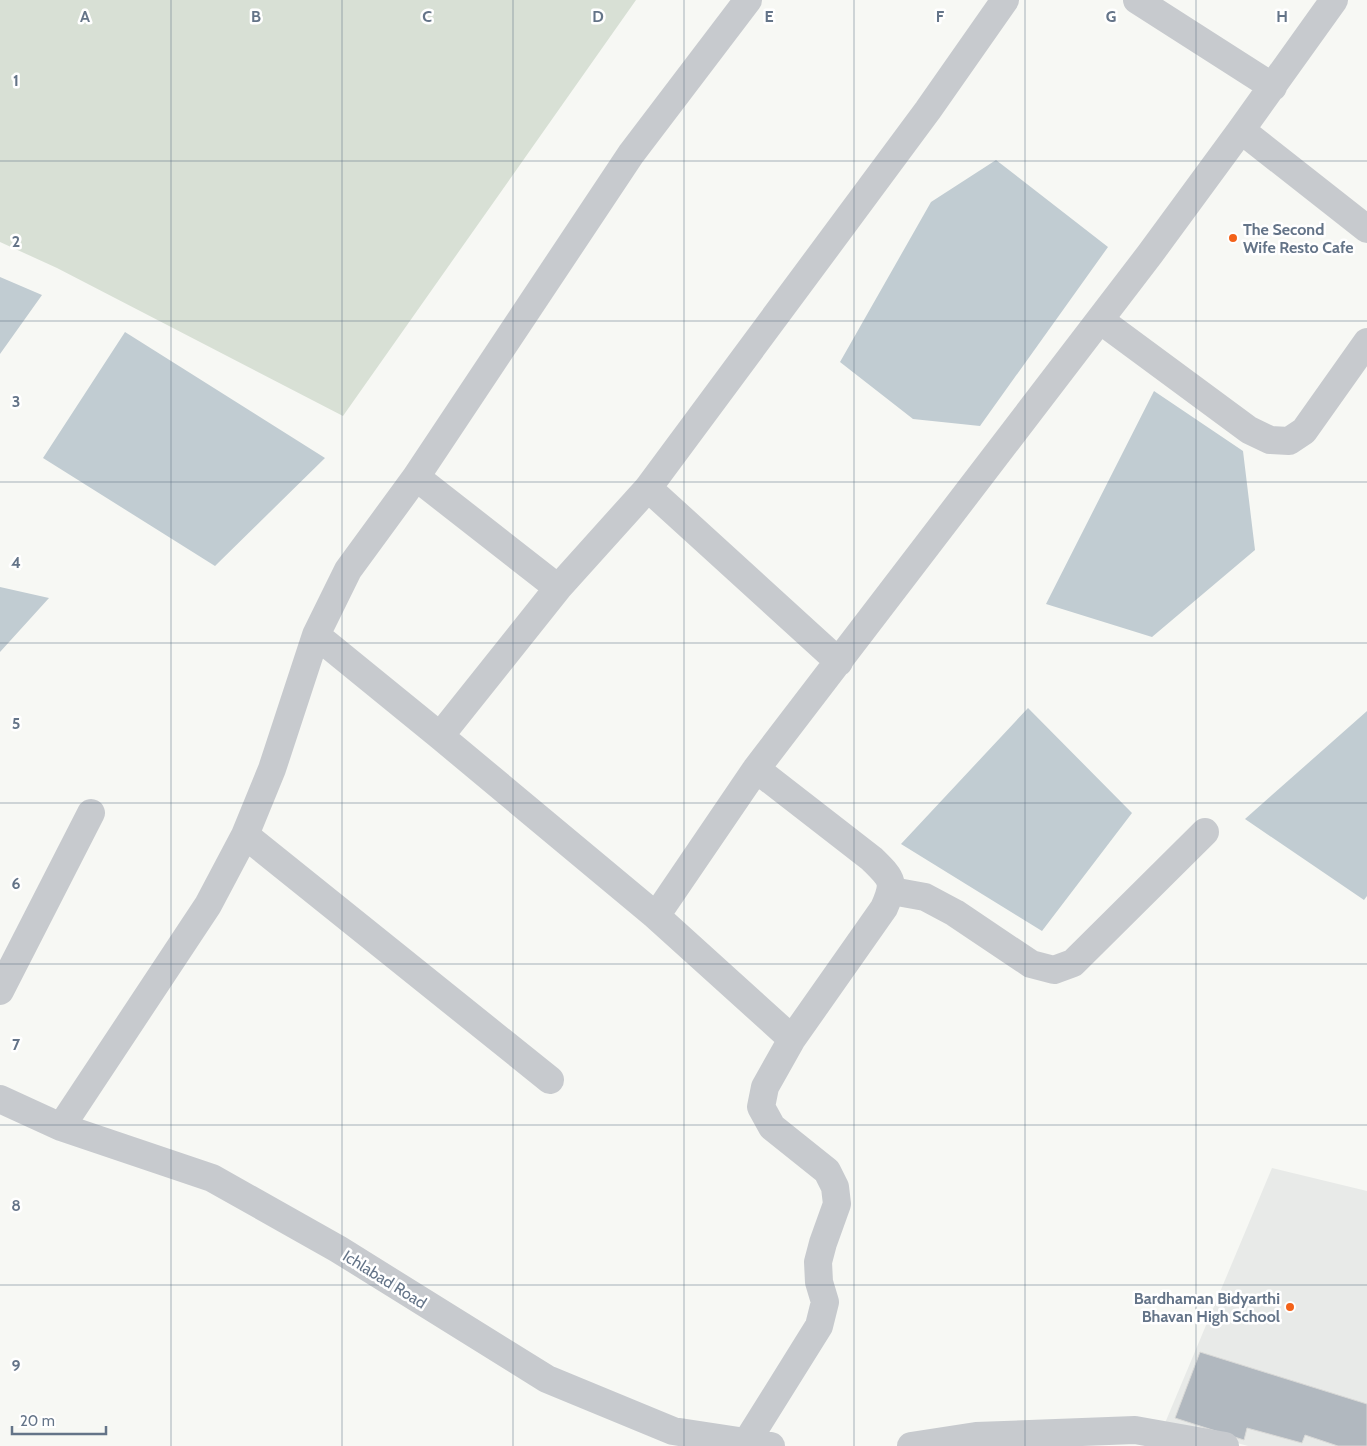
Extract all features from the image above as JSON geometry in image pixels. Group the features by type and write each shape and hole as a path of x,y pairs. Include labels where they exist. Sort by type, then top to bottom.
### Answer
{"street":[{"path":"61,1127 208,905 245,836 272,769 316,635 348,570 416,477 630,154 748,0"},
{"path":"440,736 558,588 648,488 928,110 1005,0"},
{"path":"1136,0 1273,87"},
{"path":"656,916 756,769 1100,320 1273,87 1334,0"},
{"path":"1241,130 1367,229"},
{"path":"1100,320 1249,430 1270,440 1289,441 1304,431 1367,342"},
{"path":"416,477 558,588"},
{"path":"648,488 839,662"},
{"path":"316,635 656,916 792,1039"},
{"path":"756,769 872,859 889,876 892,891 884,908 792,1039 765,1088 761,1107 772,1127 827,1171 835,1187 836,1204 818,1262 819,1282 825,1302 819,1326 758,1444"},
{"path":"0,991 91,813"},
{"path":"892,891 925,897 955,913 1031,964 1054,970 1073,964 1205,832"},
{"path":"245,836 550,1080"},
{"name":"Ichlabad Road","path":"0,1099 61,1127 212,1178 338,1249 547,1380 673,1431 758,1444"},
{"path":"911,1446 976,1436 1135,1430 1225,1446"}],"shaded area":[{"path":"0,0 636,0 343,416 57,268 0,242"},
{"path":"996,160 1108,247 980,426 913,419 840,362 931,202"},
{"path":"0,277 42,295 0,354"},
{"path":"125,332 325,458 215,566 43,458"},
{"path":"1154,391 1243,451 1255,550 1152,637 1046,604"},
{"path":"0,587 49,598 0,652"},
{"path":"1028,708 1132,813 1042,931 901,844"},
{"path":"1367,711 1367,896 1364,900 1245,819"},
{"name":"Bardhaman Bidyarthi Bhavan High School","path":"1272,1168 1367,1191 1367,1446 1248,1446 1165,1423"}],"building":[{"path":"1200,1352 1367,1404 1367,1446 1338,1446 1305,1435 1302,1443 1247,1428 1244,1440 1175,1418"}],"place":[{"name":"The Second Wife Resto Cafe","path":"1233,238"},
{"name":"Bardhaman Bidyarthi Bhavan High School","path":"1290,1307"}]}
